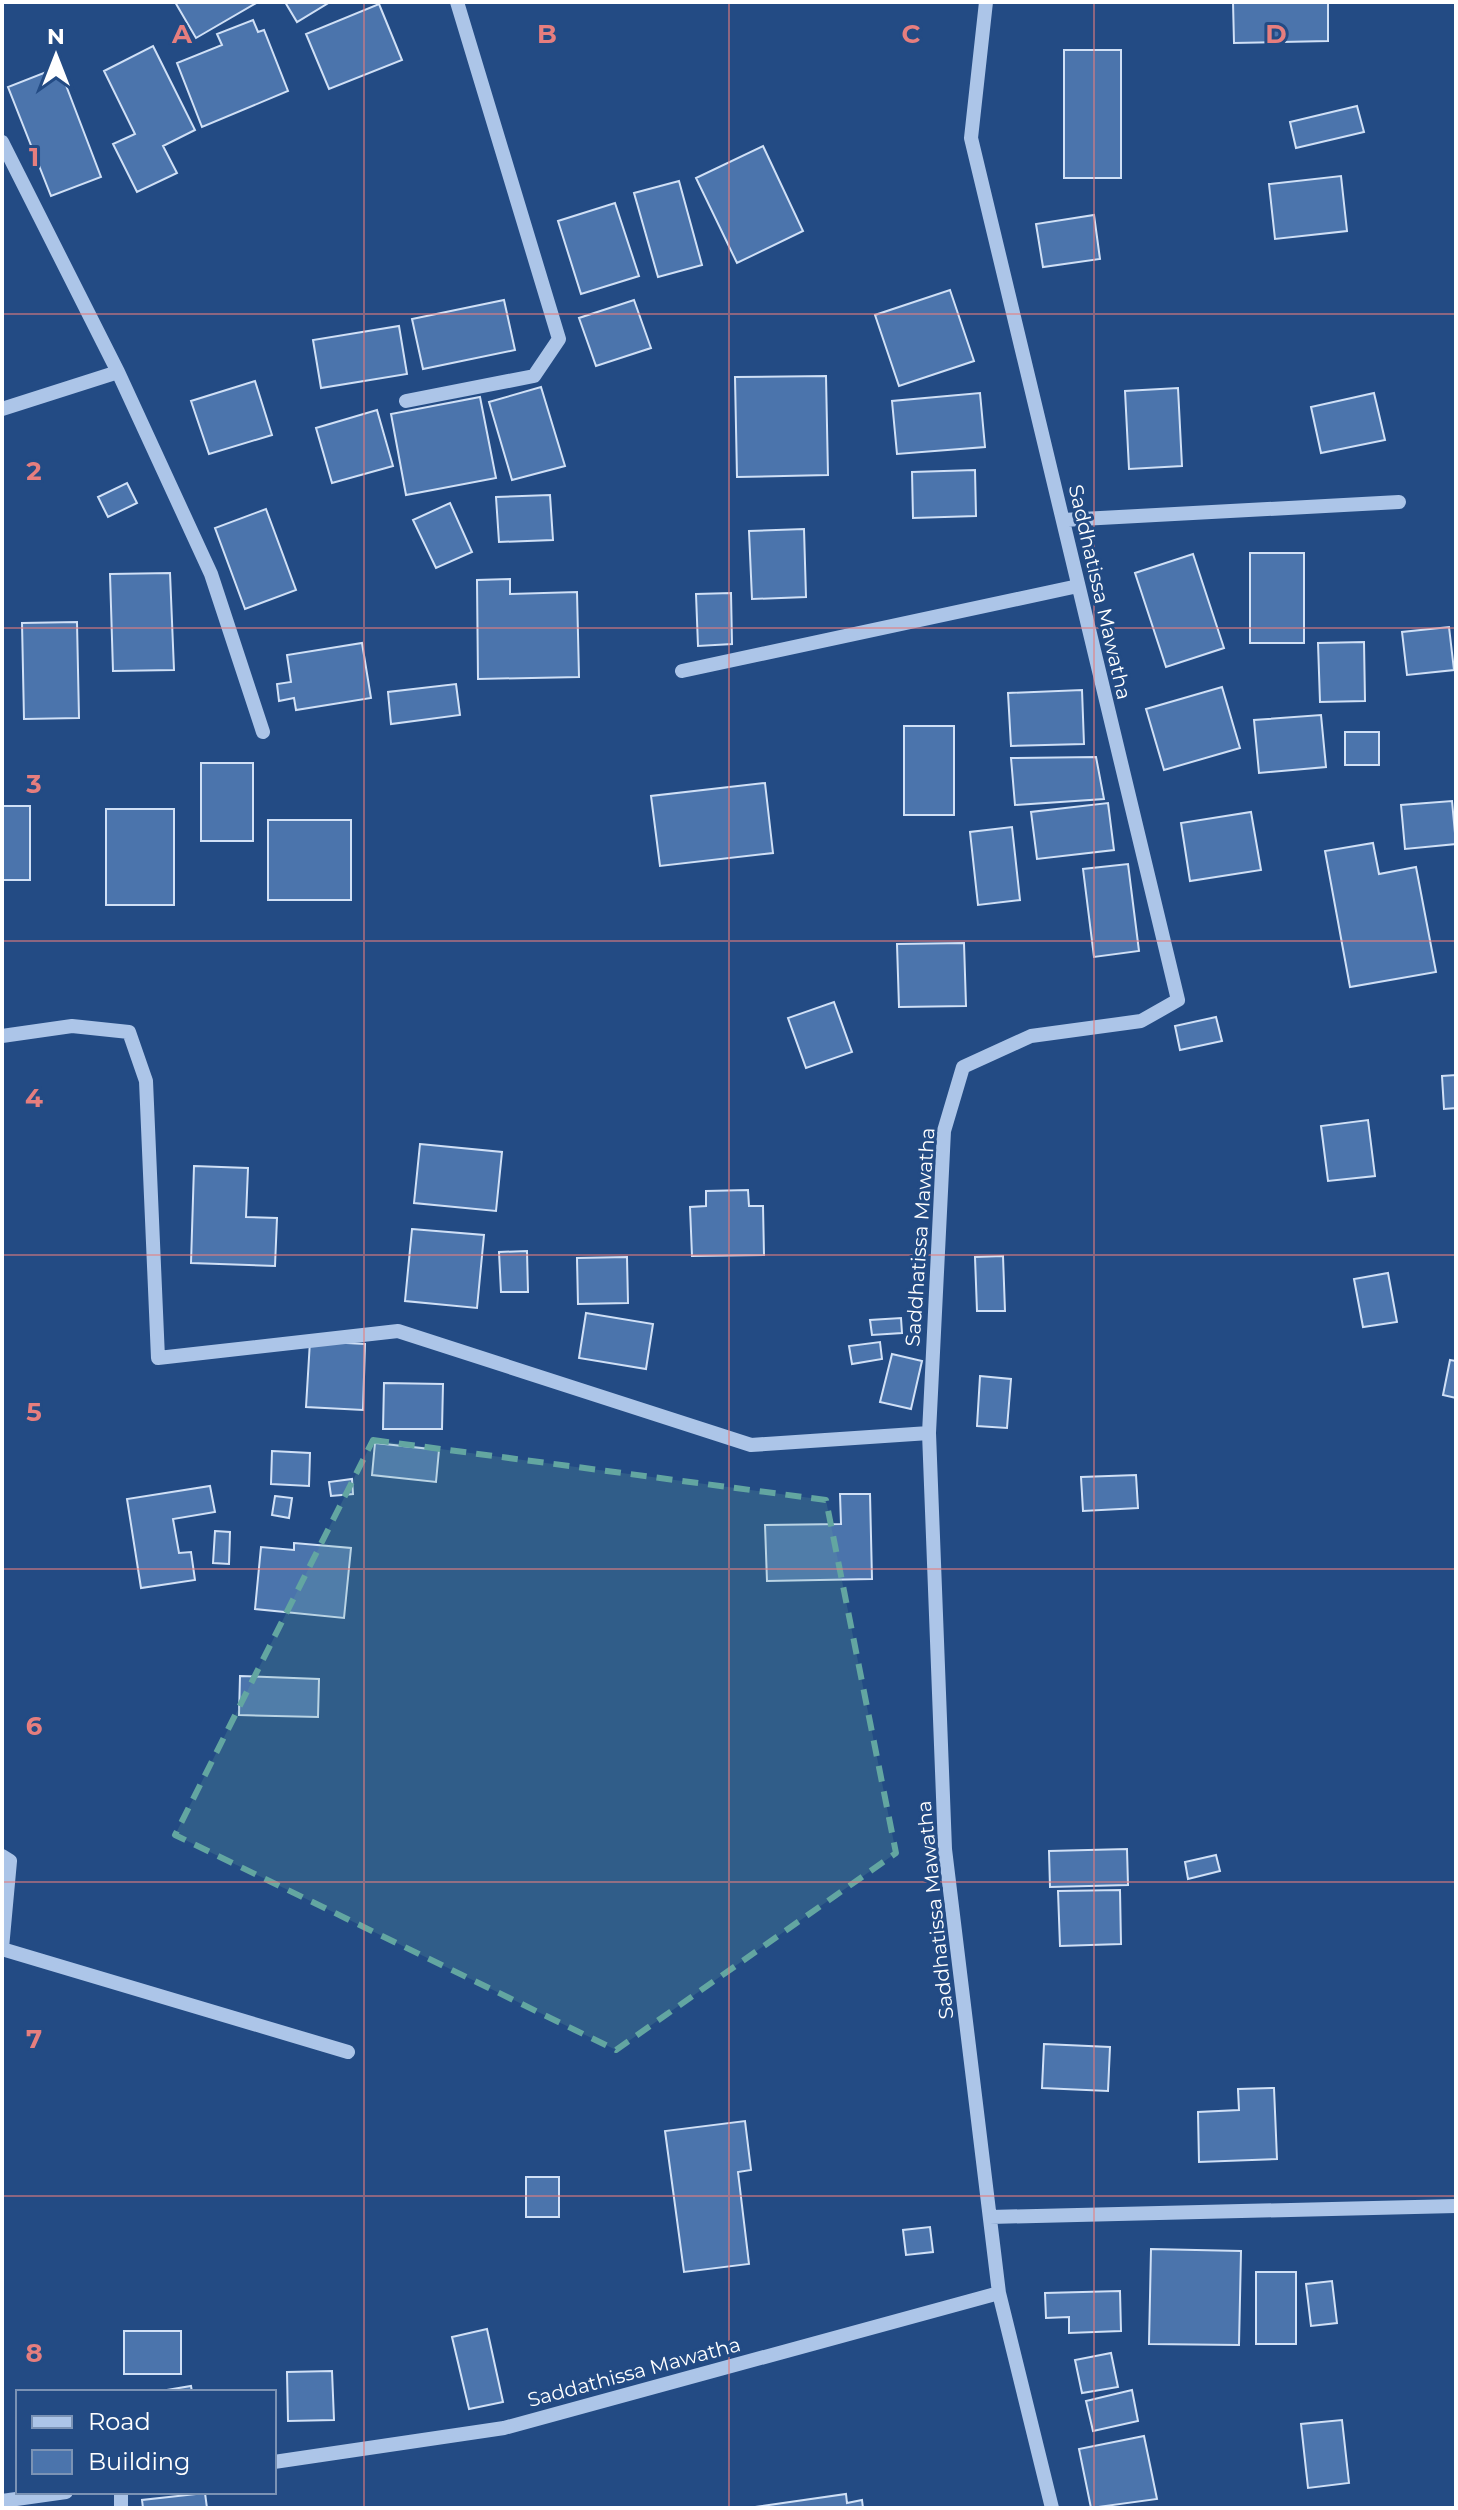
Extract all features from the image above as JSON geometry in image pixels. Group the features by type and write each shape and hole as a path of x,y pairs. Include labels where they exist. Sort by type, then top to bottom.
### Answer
{"street":[{"path":"406,401 534,376 559,339 457,2"},
{"name":"Saddhatissa Mawatha","path":"986,2 971,138 1178,1000 1141,1021 1031,1036 963,1067 944,1131 929,1433 945,1849 999,2293 1052,2508"},
{"path":"2,142 118,372 211,574 263,732"},
{"path":"2,409 118,372"},
{"path":"1063,520 1399,502"},
{"path":"682,671 1078,586"},
{"path":"2,1036 72,1026 129,1032 146,1081 158,1358 398,1331 751,1445 929,1433"},
{"path":"2,1856 10,1861 2,1948 348,2052"},
{"path":"990,2217 1456,2206"},
{"name":"Saddathissa Mawatha","path":"276,2462 504,2428 999,2293"},
{"path":"2,2501 52,2494"}],"highlighted area":[{"path":"373,1440 826,1500 896,1853 616,2050 175,1835"}],"building":[{"path":"175,2 258,2 196,38"},
{"path":"285,2 330,2 297,22"},
{"path":"1233,2 1328,2 1328,41 1234,43"},
{"path":"379,4 402,60 329,89 306,34"},
{"path":"253,20 258,32 264,30 288,91 202,127 177,63 222,45 217,34"},
{"path":"153,46 195,130 163,146 177,173 137,192 113,144 135,134 104,71"},
{"path":"1064,50 1121,50 1121,178 1064,178"},
{"path":"59,67 101,177 51,196 8,87"},
{"path":"1357,106 1364,132 1296,148 1290,122"},
{"path":"763,146 803,231 737,263 696,178"},
{"path":"1341,176 1347,231 1275,239 1269,184"},
{"path":"679,181 702,265 658,277 634,193"},
{"path":"615,203 639,276 581,294 558,221"},
{"path":"1094,215 1100,259 1043,267 1036,224"},
{"path":"950,290 974,361 899,386 875,315"},
{"path":"504,300 515,350 423,369 412,319"},
{"path":"634,300 651,348 596,366 579,318"},
{"path":"399,326 407,374 321,388 313,340"},
{"path":"826,376 828,475 737,477 735,377"},
{"path":"255,381 272,435 209,454 191,401"},
{"path":"541,387 565,466 512,480 489,402"},
{"path":"1178,388 1182,466 1129,469 1125,391"},
{"path":"980,393 985,447 897,454 892,401"},
{"path":"1374,393 1385,440 1321,453 1311,407"},
{"path":"480,397 496,478 406,495 391,414"},
{"path":"377,410 393,466 332,483 316,428"},
{"path":"975,470 976,516 913,518 912,472"},
{"path":"127,483 137,503 108,517 98,497"},
{"path":"550,495 553,540 499,542 496,497"},
{"path":"450,503 472,552 436,568 413,520"},
{"path":"266,509 296,590 245,609 215,528"},
{"path":"804,529 806,597 752,599 749,531"},
{"path":"1250,553 1304,553 1304,643 1250,643"},
{"path":"1193,554 1224,648 1166,667 1135,573"},
{"path":"170,573 174,670 113,671 110,574"},
{"path":"510,579 510,594 577,592 579,677 478,679 477,580"},
{"path":"731,593 732,644 698,646 696,594"},
{"path":"77,622 79,718 24,719 22,623"},
{"path":"1449,627 1454,670 1407,675 1402,632"},
{"path":"1364,642 1365,701 1320,702 1318,643"},
{"path":"362,643 371,698 296,710 294,698 279,701 277,684 291,682 287,655"},
{"path":"456,684 460,715 391,724 388,692"},
{"path":"1222,687 1240,748 1164,770 1146,709"},
{"path":"1082,690 1084,744 1011,746 1008,693"},
{"path":"1321,715 1326,767 1259,773 1254,720"},
{"path":"904,726 954,726 954,815 904,815"},
{"path":"1345,732 1379,732 1379,765 1345,765"},
{"path":"1096,757 1104,799 1015,805 1011,758"},
{"path":"201,763 253,763 253,841 201,841"},
{"path":"765,783 773,853 660,866 651,796"},
{"path":"1452,801 1456,844 1405,849 1401,805"},
{"path":"1108,803 1114,850 1037,859 1031,812"},
{"path":"2,806 30,806 30,880 2,880"},
{"path":"106,809 174,809 174,905 106,905"},
{"path":"1251,812 1261,870 1190,881 1181,823"},
{"path":"268,820 351,820 351,900 268,900"},
{"path":"1012,827 1020,900 978,905 970,832"},
{"path":"1373,843 1379,874 1416,867 1436,972 1350,987 1325,851"},
{"path":"1128,864 1139,951 1094,957 1083,869"},
{"path":"964,943 966,1006 899,1007 897,944"},
{"path":"834,1002 852,1052 806,1068 788,1018"},
{"path":"1216,1017 1222,1041 1180,1050 1175,1026"},
{"path":"1456,1075 1456,1108 1444,1109 1442,1076"},
{"path":"1368,1120 1375,1176 1328,1181 1321,1126"},
{"path":"420,1144 502,1152 496,1211 414,1203"},
{"path":"194,1166 248,1168 246,1217 277,1218 275,1266 191,1263"},
{"path":"748,1190 749,1206 763,1206 764,1255 692,1256 690,1207 706,1206 706,1191"},
{"path":"412,1229 484,1235 477,1308 405,1301"},
{"path":"527,1251 528,1292 501,1292 499,1252"},
{"path":"1003,1256 1005,1311 977,1311 975,1257"},
{"path":"627,1257 628,1303 578,1304 577,1258"},
{"path":"1388,1273 1397,1322 1363,1327 1354,1279"},
{"path":"586,1313 653,1324 646,1369 579,1358"},
{"path":"901,1318 902,1333 872,1335 870,1320"},
{"path":"310,1341 365,1344 363,1410 306,1407"},
{"path":"880,1342 882,1359 852,1364 849,1346"},
{"path":"892,1354 922,1361 911,1409 880,1402"},
{"path":"1450,1360 1456,1361 1456,1398 1443,1395"},
{"path":"980,1376 1011,1379 1007,1428 977,1426"},
{"path":"384,1383 443,1384 442,1429 383,1429"},
{"path":"375,1443 439,1450 436,1482 372,1475"},
{"path":"272,1451 310,1453 309,1486 271,1484"},
{"path":"1136,1475 1138,1508 1083,1511 1081,1477"},
{"path":"352,1479 353,1494 331,1496 329,1482"},
{"path":"210,1486 215,1512 173,1519 179,1553 191,1552 195,1580 141,1588 127,1499"},
{"path":"840,1494 870,1494 872,1579 767,1581 765,1525 841,1524"},
{"path":"275,1496 292,1498 289,1518 272,1515"},
{"path":"215,1531 230,1532 229,1564 213,1563"},
{"path":"294,1543 351,1548 344,1618 255,1609 261,1547 294,1550"},
{"path":"240,1676 319,1679 318,1717 239,1715"},
{"path":"1127,1849 1128,1885 1050,1887 1049,1851"},
{"path":"1216,1855 1220,1871 1188,1879 1185,1862"},
{"path":"1120,1890 1121,1944 1060,1946 1058,1891"},
{"path":"1044,2044 1110,2047 1108,2091 1042,2088"},
{"path":"1274,2088 1277,2159 1199,2162 1198,2112 1239,2110 1238,2089"},
{"path":"745,2121 751,2170 738,2172 749,2264 684,2272 665,2131"},
{"path":"526,2177 559,2177 559,2217 526,2217"},
{"path":"930,2227 933,2252 906,2255 903,2230"},
{"path":"1151,2249 1241,2251 1239,2345 1149,2344"},
{"path":"1256,2272 1296,2272 1296,2344 1256,2344"},
{"path":"1332,2281 1337,2323 1311,2326 1306,2284"},
{"path":"1120,2291 1121,2331 1069,2333 1069,2317 1046,2318 1045,2293"},
{"path":"487,2329 503,2402 469,2409 452,2337"},
{"path":"124,2331 181,2331 181,2374 124,2374"},
{"path":"1111,2353 1118,2387 1082,2393 1075,2360"},
{"path":"332,2371 334,2420 288,2421 287,2372"},
{"path":"191,2386 192,2390 167,2390"},
{"path":"1132,2390 1138,2421 1093,2431 1086,2401"},
{"path":"1342,2420 1349,2483 1308,2488 1301,2424"},
{"path":"1144,2436 1157,2499 1091,2508 1079,2449"},
{"path":"205,2494 207,2508 143,2508 142,2500"},
{"path":"846,2494 847,2503 862,2500 863,2508 748,2508"}]}
